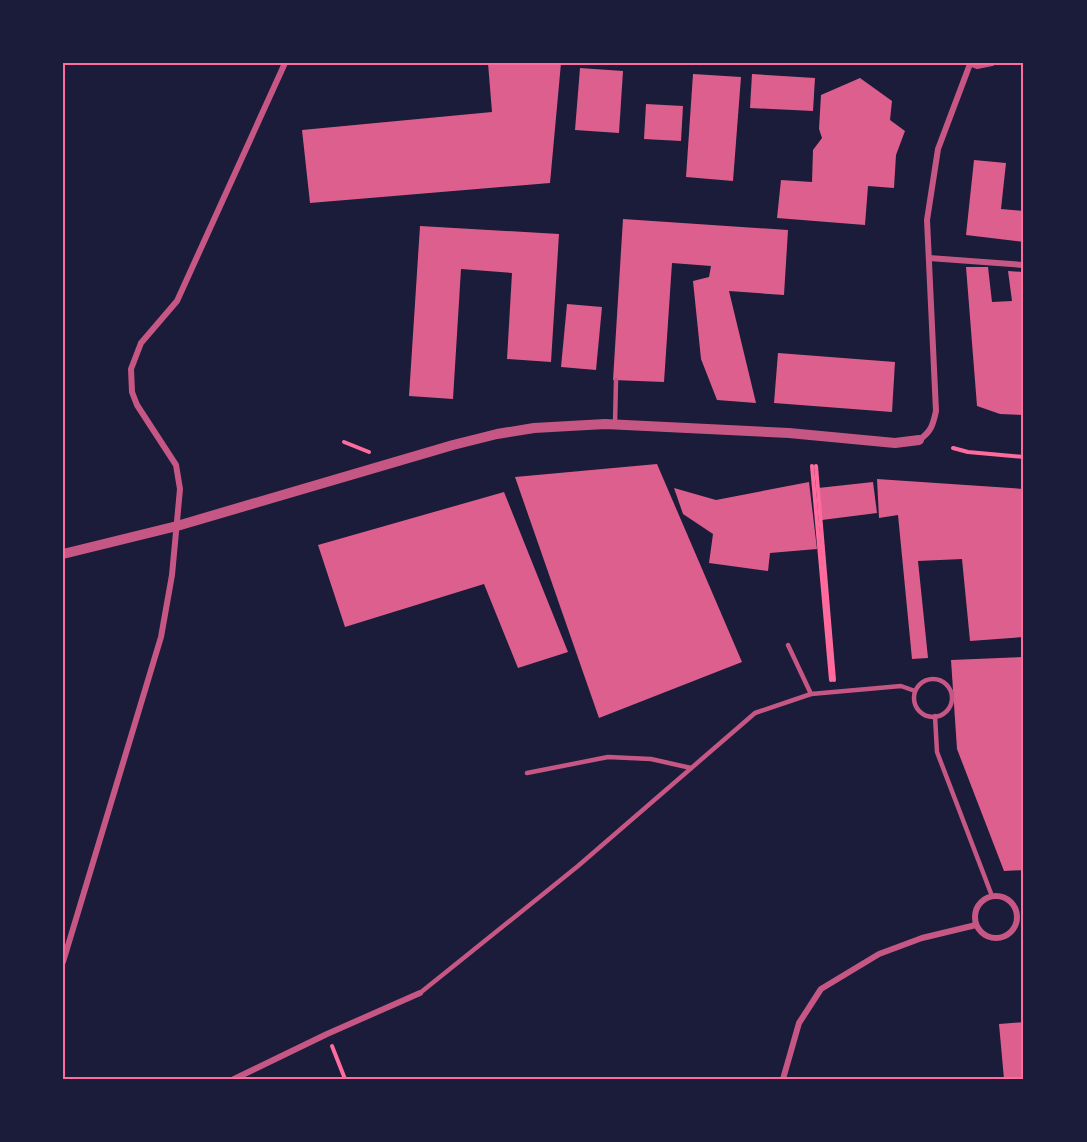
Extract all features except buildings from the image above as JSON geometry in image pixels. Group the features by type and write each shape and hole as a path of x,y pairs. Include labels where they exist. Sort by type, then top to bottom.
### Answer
{"street":[{"path":"63,962 161,637 172,575 180,489 176,465 137,405 132,392 131,369 141,343 177,301 285,63"},
{"path":"63,554 177,526 497,434 572,424 789,433 895,443 920,440 928,435 932,428 936,411 927,220 935,160 969,63 977,66 992,63"},
{"path":"929,258 1024,265"},
{"path":"992,896 1005,897 1021,912 1016,927 1006,937 991,938 984,935 976,925 977,907 992,896"},
{"path":"783,1079 799,1023 820,989 879,954 922,938 976,925"},
{"path":"234,1079 327,1034 420,993"}],"lane":[{"path":"615,424 616,380"},
{"path":"788,645 811,694"},
{"path":"932,679 951,689 952,705 935,716 920,712 914,699 915,691 919,685 932,679"},
{"path":"420,993 578,866 755,713 811,694 901,686 915,691"},
{"path":"935,716 938,752 992,896"},
{"path":"526,773 608,757 651,759 691,768"}],"path":[{"path":"953,448 968,452 1024,457"},
{"path":"814,466 833,692"},
{"path":"327,1034 345,1079"}]}
